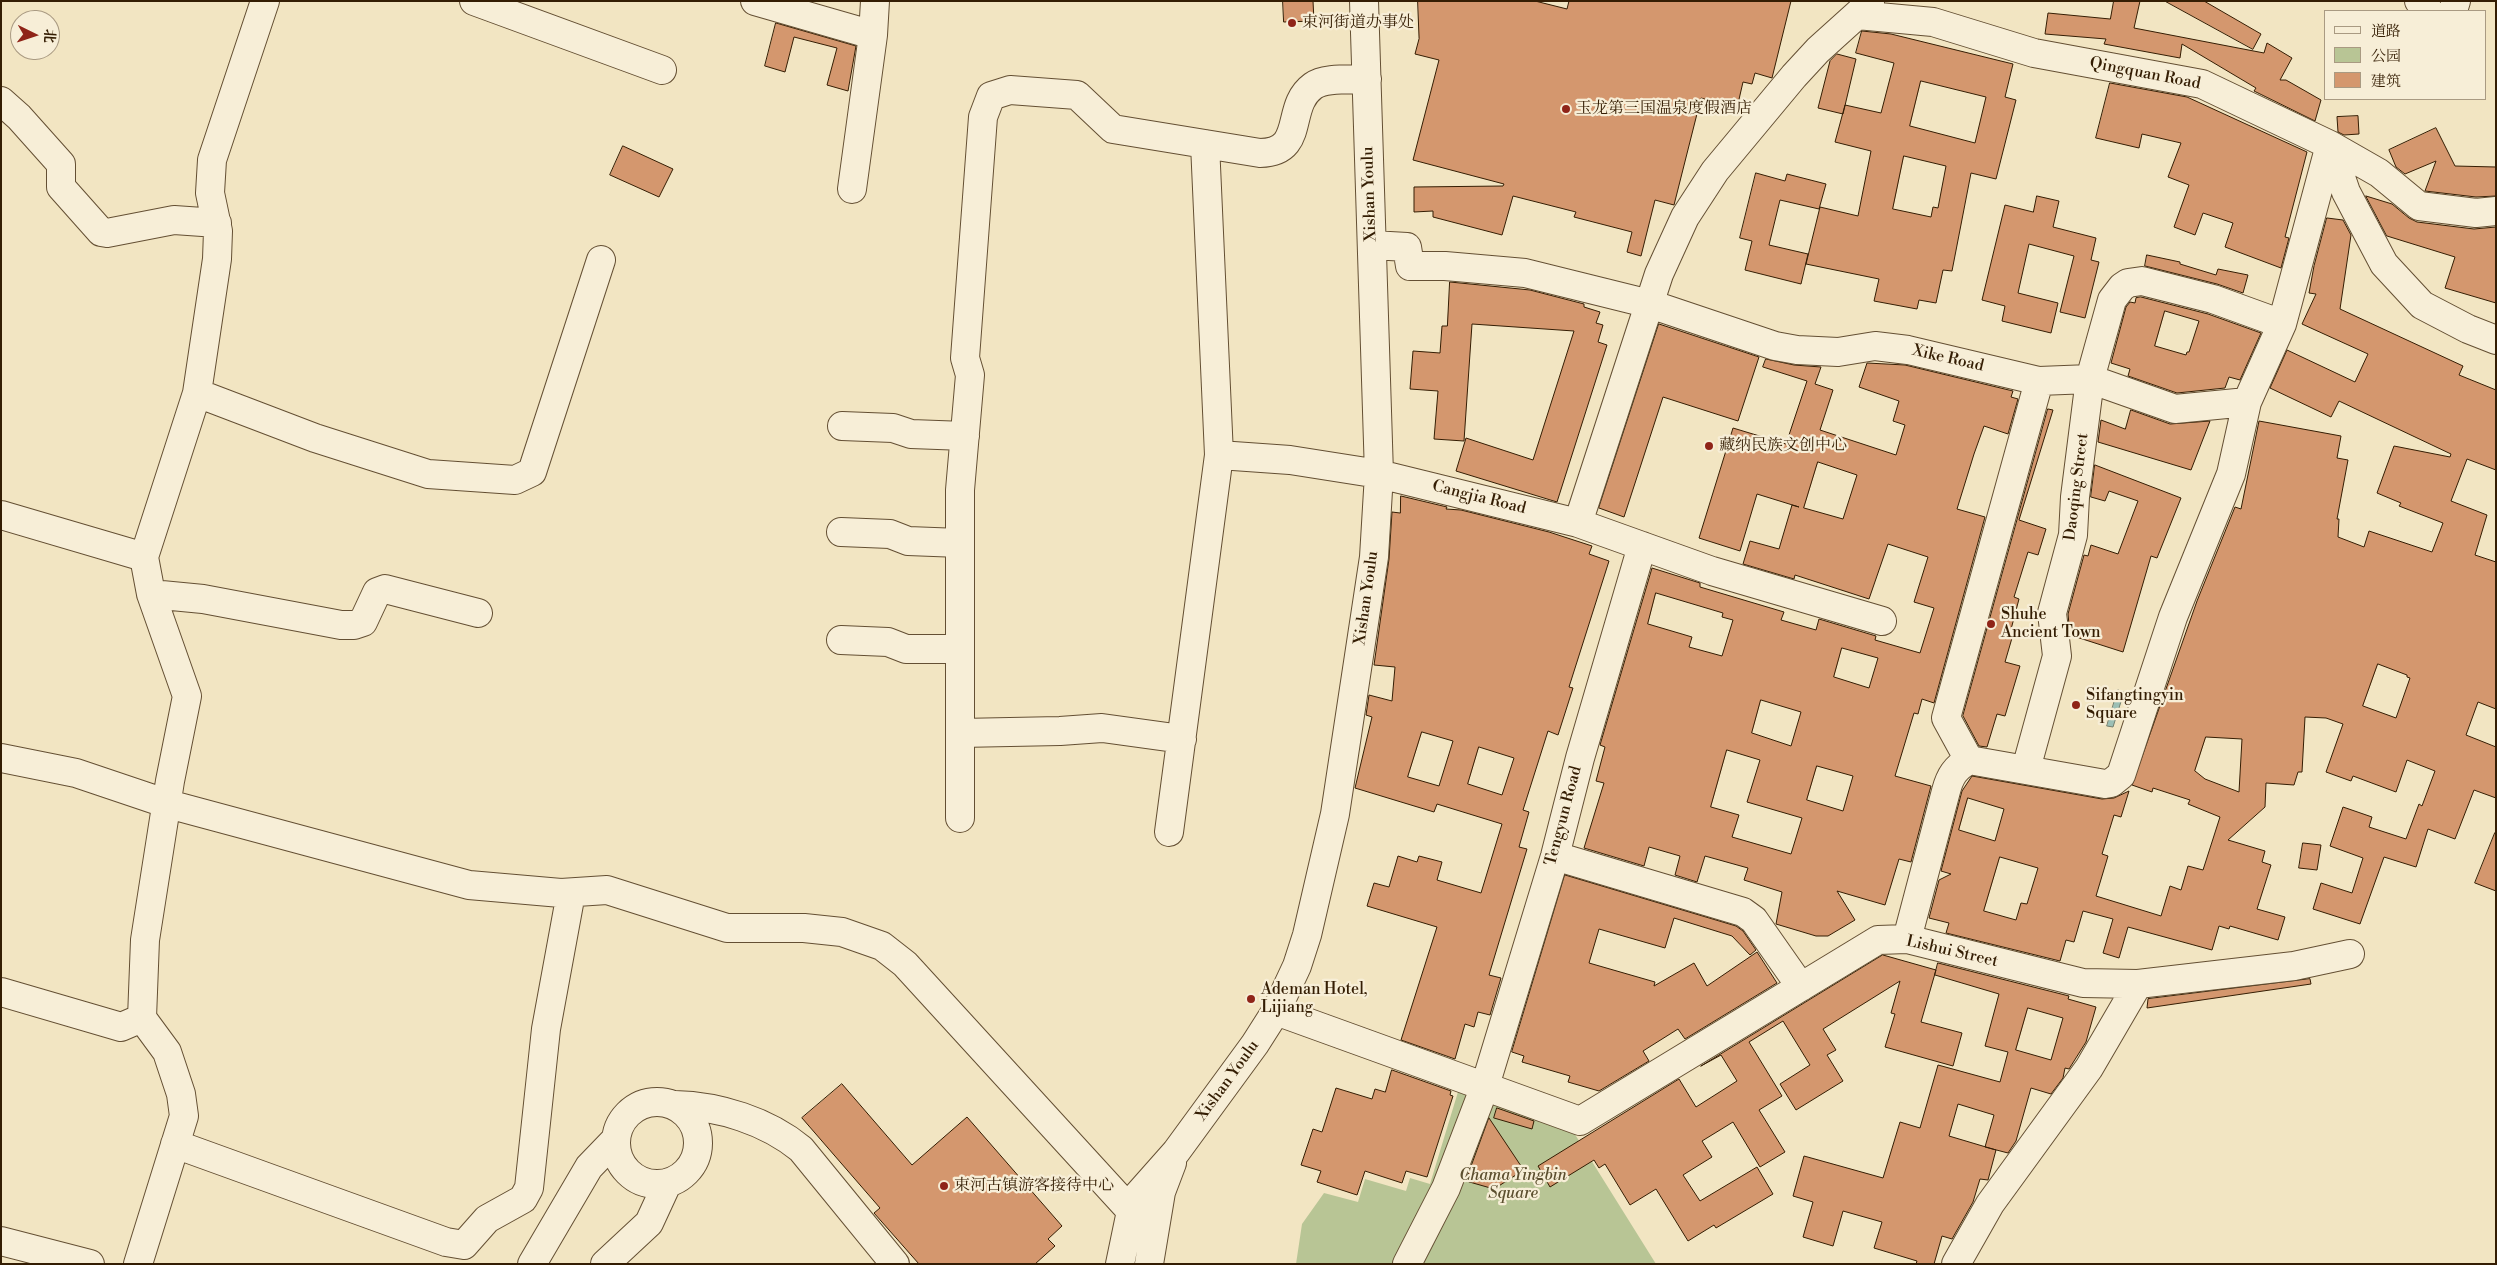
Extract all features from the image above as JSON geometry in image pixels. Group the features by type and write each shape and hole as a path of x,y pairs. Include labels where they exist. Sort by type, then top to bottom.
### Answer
{"street":[{"path":"138,1264 184,1116 178,1079 167,1052 142,1018 145,940 187,696 151,594 144,557 197,393 217,259 217,223 210,193 212,160 266,1"},
{"path":"474,1 662,70"},
{"path":"755,1 873,35"},
{"path":"852,189 873,35 875,1"},
{"name":"Xishan Youlu","path":"1176,1152 1256,1044 1276,1011 1297,966 1307,935 1335,814 1374,557 1380,474 1364,1"},
{"path":"2419,1 2428,10"},
{"path":"1578,523 1650,304 1671,245 1685,217 1715,171 1794,76 1865,8"},
{"name":"Qingquan Road","path":"1865,8 1933,22 2034,53 2202,84 2330,146 2378,173 2419,206 2476,213 2496,211"},
{"path":"960,818 960,490 970,375 965,358 983,117 991,96 1010,90 1077,95 1113,129 1260,153 1275,152 1290,140 1302,98 1313,86 1322,82 1366,79"},
{"path":"1,101 19,117 61,164 61,187 101,232 107,233 174,220 217,223"},
{"path":"1170,832 1219,455 1205,144"},
{"path":"1907,939 1949,779 1958,766 1969,760 2104,784 2117,780 2121,775 2173,617 2230,474 2247,402 2282,324 2330,146"},
{"path":"2330,146 2346,192 2384,264 2422,305 2468,329 2496,340"},
{"name":"Xike Road","path":"1372,245 1407,247 1410,266 1445,266 1525,273 1650,304 1775,346 1797,350 1838,352 1875,346 1908,350 2039,381 2090,379 2175,409 2247,402"},
{"path":"197,393 315,438 428,474 515,480 532,472 601,260"},
{"name":"Daoqing Street","path":"2026,769 2057,656 2052,612 2073,535 2075,497 2090,379 2112,300 2116,293 2128,283 2142,281 2213,299 2282,324"},
{"path":"1969,760 1946,718 2039,381"},
{"path":"842,426 893,428 911,434 965,436"},
{"name":"Cangjia Road","path":"1219,455 1290,460 1380,474 1578,523 1712,571 1882,621"},
{"path":"1,515 144,557"},
{"path":"842,532 890,534 908,541 960,543"},
{"name":"Tengyun Road","path":"1407,1264 1446,1188 1486,1086 1555,856 1580,758 1642,546"},
{"path":"151,594 203,599 341,625 354,625 363,622 377,592 385,589 478,613"},
{"path":"841,640 888,642 906,649 960,649"},
{"path":"960,733 1060,731 1102,728 1182,738"},
{"path":"1,758 76,773 168,804 469,885 571,893 607,890 727,928 804,928 842,932 882,946 906,964 1131,1211"},
{"path":"1555,856 1743,912 1754,920 1801,987"},
{"path":"175,1144 446,1242 464,1244 488,1219 523,1199 529,1188 546,1028 571,893"},
{"name":"Lishui Street","path":"1486,1086 1580,1121 1878,940 1907,939 2083,983 2138,984 2294,966 2350,954"},
{"path":"1956,1264 1990,1204 2089,1068 2138,984"},
{"path":"1,992 122,1027 142,1018"},
{"path":"1276,1011 1486,1086"},
{"path":"675,1105 691,1118 696,1127 699,1147 692,1166 685,1174 667,1184 646,1184 635,1179 620,1162 616,1140 618,1128 632,1110 654,1102 701,1106 751,1121 789,1139 801,1149 895,1264"},
{"path":"532,1264 589,1167 616,1140"},
{"path":"1120,1264 1131,1211 1137,1196 1176,1152"},
{"path":"1148,1264 1161,1192 1176,1152"},
{"path":"605,1264 649,1224 667,1184"},
{"path":"1,1241 90,1264"}],"green space":[{"name":"Chama Yingbin Square","path":"1461,1082 1561,1112 1656,1264 1296,1264 1302,1224 1324,1193 1358,1202 1365,1179 1406,1191 1410,1178 1430,1184"}],"water":[{"path":"2118,690 2124,692 2113,727 2107,726"}],"building":[{"path":"1283,1 1313,1 1314,21 1284,22"},
{"name":"玉龙第三国温泉度假酒店","path":"1418,1 1535,1 1567,9 1569,1 1791,1 1772,78 1755,73 1752,84 1743,82 1737,108 1701,98 1674,205 1655,200 1641,256 1627,252 1632,232 1574,217 1576,212 1513,196 1502,235 1433,217 1433,211 1414,212 1414,187 1503,186 1504,184 1413,160 1439,60 1415,54 1419,39"},
{"path":"2114,1 2140,1 2134,28 2264,53 2267,43 2292,58 2280,80 2286,80 2321,100 2315,121 2254,91 2256,88 2182,44 2180,58 2104,44 2106,39 2045,34 2048,13 2110,19"},
{"path":"2165,1 2204,1 2261,34 2253,49"},
{"path":"776,23 856,46 848,91 827,85 837,48 794,37 785,72 765,66"},
{"path":"1862,31 1891,34 2013,64 2005,97 2016,100 1996,179 1971,173 1952,271 1943,270 1936,303 1919,300 1917,309 1874,301 1879,279 1806,264 1820,207 1858,216 1871,151 1835,142 1845,105 1881,113 1894,63 1856,53","holes":["1921,81 1986,97 1975,143 1910,126","1904,156 1946,166 1938,208 1933,207 1931,217 1893,209"]},
{"path":"1837,54 1856,59 1843,114 1818,108 1830,61"},
{"path":"2110,83 2187,97 2307,152 2285,237 2289,238 2281,268 2225,247 2233,223 2203,213 2195,235 2174,227 2189,185 2168,177 2181,143 2142,134 2139,148 2096,138"},
{"path":"2358,116 2359,134 2344,135 2338,132 2337,117"},
{"path":"2436,128 2455,166 2496,167 2496,196 2476,197 2425,191 2436,161 2405,174 2396,167 2389,150"},
{"path":"623,146 673,169 659,197 610,175"},
{"path":"1756,173 1785,181 1787,174 1826,184 1819,209 1780,200 1769,245 1808,254 1801,284 1745,270 1752,241 1740,238"},
{"path":"2037,196 2059,201 2053,227 2096,238 2091,260 2099,262 2085,318 2060,312 2074,256 2029,244 2018,293 2058,303 2051,333 2002,321 2005,306 1982,300 2005,205 2033,212"},
{"path":"2366,196 2392,204 2417,222 2474,229 2496,227 2496,303 2445,288 2455,257 2387,236"},
{"path":"2327,218 2343,220 2351,235 2340,309 2463,366 2459,375 2496,390 2496,470 2467,459 2451,501 2487,515 2475,555 2496,562 2496,709 2478,702 2466,735 2496,747 2496,798 2474,790 2455,839 2428,829 2416,867 2384,857 2360,924 2313,909 2321,883 2352,893 2363,858 2330,846 2343,807 2372,817 2369,827 2406,839 2419,804 2422,806 2435,771 2407,760 2396,792 2353,776 2351,781 2326,772 2343,724 2326,718 2305,717 2302,772 2298,772 2294,785 2266,783 2265,807 2228,840 2265,851 2262,862 2271,865 2257,909 2285,917 2278,940 2230,926 2229,929 2219,926 2212,950 2128,927 2119,958 2103,953 2113,919 2083,911 2074,942 2066,940 2060,961 1946,933 1949,923 1929,918 1939,880 1951,874 1941,871 1962,791 1972,776 2102,799 2114,798 2129,791 2121,817 2114,815 2102,854 2108,856 2096,896 2161,916 2170,886 2181,890 2188,866 2203,870 2220,817 2188,804 2190,800 2153,788 2152,792 2132,785 2197,601 2235,507 2241,509 2259,421 2341,436 2337,458 2348,460 2337,519 2339,519 2338,537 2364,547 2369,531 2432,552 2443,523 2399,506 2401,503 2377,493 2394,446 2450,457 2451,454 2339,401 2331,417 2270,388 2287,350 2355,382 2368,354 2302,324 2316,294 2309,293","holes":["2378,664 2407,675 2410,678 2396,718 2363,706","2206,737 2242,739 2239,792 2205,779 2195,771","1968,798 2004,809 1995,841 1959,830","2000,857 2038,868 2027,904 2021,903 2016,920 1984,911"]},
{"path":"2147,255 2180,262 2180,264 2216,275 2218,269 2248,275 2243,293 2217,284 2145,266"},
{"path":"1450,282 1530,290 1584,304 1584,307 1600,312 1596,323 1603,325 1598,342 1607,345 1557,502 1456,471 1466,438 1533,460 1574,331 1472,324 1464,441 1434,439 1438,391 1410,389 1413,351 1440,353 1442,326 1447,326"},
{"path":"2141,297 2208,314 2261,333 2240,380 2229,377 2225,388 2177,393 2128,376 2130,369 2111,363 2126,307 2130,302 2135,303 2136,298","holes":["2165,311 2199,321 2189,352 2186,355 2155,346"]},
{"path":"1659,324 1759,357 1738,421 1663,397 1624,517 1599,508"},
{"path":"1766,359 1794,365 1821,367 1815,384 1833,390 1820,430 1896,455 1905,425 1893,421 1899,401 1859,387 1867,363 1905,365 2013,391 2011,397 2018,399 2008,434 1984,426 1974,454 1957,509 1985,517 1934,703 1922,699 1918,714 1914,713 1895,776 1931,786 1911,862 1899,859 1885,905 1837,891 1855,920 1828,936 1816,936 1776,924 1782,892 1744,880 1748,868 1705,856 1697,882 1675,875 1680,856 1649,847 1644,866 1584,848 1604,783 1596,781 1605,747 1600,745 1652,568 1700,583 1700,587 1784,612 1781,620 1816,630 1819,619 1876,636 1875,640 1920,653 1934,608 1914,602 1928,557 1888,544 1869,599 1795,575 1794,579 1743,564 1750,541 1779,549 1792,505 1799,507 1757,494 1740,551 1699,538 1733,428 1786,444 1807,381 1763,367","holes":["1818,462 1857,475 1843,519 1804,508","1656,593 1723,613 1722,617 1733,620 1722,656 1689,647 1692,637 1648,624","1842,648 1878,658 1869,688 1834,677","1761,700 1801,712 1791,746 1752,733","1727,750 1760,760 1747,802 1802,818 1791,854 1732,837 1739,815 1711,807","1817,766 1853,776 1843,811 1807,800"]},
{"path":"2048,409 2053,410 2019,520 2046,529 2038,555 2028,552 2014,597 2019,599 2009,637 2012,638 2005,662 2020,666 2005,716 1997,714 1987,747 1979,746 1963,716"},
{"path":"2131,410 2170,424 2210,421 2191,470 2098,442 2101,420 2125,429"},
{"path":"2095,465 2181,498 2157,558 2151,556 2123,652 2070,635 2068,614 2084,555 2088,556 2091,545 2118,554 2138,501 2109,491 2105,501 2091,497"},
{"path":"1401,496 1447,507 1446,509 1461,510 1549,532 1592,546 1589,554 1609,561 1569,687 1573,688 1558,735 1548,731 1523,810 1529,812 1519,847 1527,849 1489,975 1501,978 1490,1015 1478,1012 1474,1027 1465,1024 1455,1059 1401,1040 1437,927 1367,906 1374,883 1389,887 1398,856 1417,862 1419,856 1442,862 1437,880 1481,893 1502,824 1437,804 1434,812 1355,788 1372,717 1366,715 1369,695 1392,701 1395,667 1374,665 1389,559 1392,512 1400,513","holes":["1422,732 1453,741 1439,786 1408,777","1479,747 1514,758 1502,795 1468,784"]},
{"path":"2496,834 2496,891 2475,883"},
{"path":"2303,843 2321,845 2317,870 2299,868"},
{"path":"1565,875 1736,926 1743,931 1756,950 1750,955 1732,936 1674,918 1665,948 1599,929 1589,963 1655,982 1654,986 1694,963 1707,986 1757,952 1777,983 1685,1039 1678,1029 1643,1051 1649,1061 1599,1091 1568,1082 1570,1076 1522,1062 1524,1056 1512,1052"},
{"path":"1883,955 1936,970 1921,1022 1962,1033 1953,1066 1885,1047 1895,1014 1891,1013 1900,981 1823,1029 1836,1050 1827,1055 1843,1081 1796,1110 1780,1084 1810,1065 1783,1021 1749,1042 1782,1096 1759,1110 1785,1152 1760,1167 1733,1122 1702,1141 1712,1157 1683,1175 1700,1201 1757,1167 1773,1194 1716,1228 1714,1225 1688,1241 1656,1189 1630,1205 1605,1164 1599,1168 1594,1160 1550,1187 1538,1166 1679,1079 1696,1107 1737,1081 1721,1055 1701,1066"},
{"path":"1938,963 2069,996 2068,999 2096,1007 2086,1042 2069,1069 2065,1068 2063,1078 2051,1094 2031,1088 2016,1141 2008,1153 1996,1150 1988,1180 1980,1179 1973,1202 1952,1239 1942,1236 1934,1264 1916,1264 1917,1261 1874,1248 1882,1222 1843,1211 1833,1246 1803,1237 1813,1202 1793,1196 1804,1156 1883,1178 1900,1122 1920,1128 1938,1065 2000,1082 2008,1052 1985,1046 1999,994 1935,975","holes":["2028,1008 2063,1018 2051,1060 2016,1050","1958,1104 1994,1115 1985,1147 1949,1136"]},
{"path":"2310,979 2311,984 2147,1008 2148,999"},
{"path":"1392,1070 1451,1091 1450,1095 1453,1096 1427,1177 1406,1171 1402,1183 1365,1171 1357,1195 1317,1182 1321,1171 1301,1165 1313,1129 1322,1132 1336,1088 1372,1099 1375,1089 1385,1092"},
{"name":"束河古镇游客接待中心","path":"842,1084 912,1165 967,1117 1062,1226 1048,1239 1055,1246 1035,1264 919,1264 874,1213 880,1208 802,1118"},
{"path":"1497,1108 1534,1121 1532,1129 1494,1118"},
{"path":"1489,1118 1521,1166 1519,1173 1494,1189 1466,1181"}],"place":[{"name":"束河街道办事处","path":"1292,23"},
{"name":"玉龙第三国温泉度假酒店","path":"1566,109"},
{"name":"藏纳民族文创中心","path":"1709,446"},
{"name":"Shuhe Ancient Town","path":"1991,624"},
{"name":"Sifangtingyin Square","path":"2076,705"},
{"name":"Ademan Hotel, Lijiang","path":"1251,999"},
{"name":"束河古镇游客接待中心","path":"944,1186"}]}
